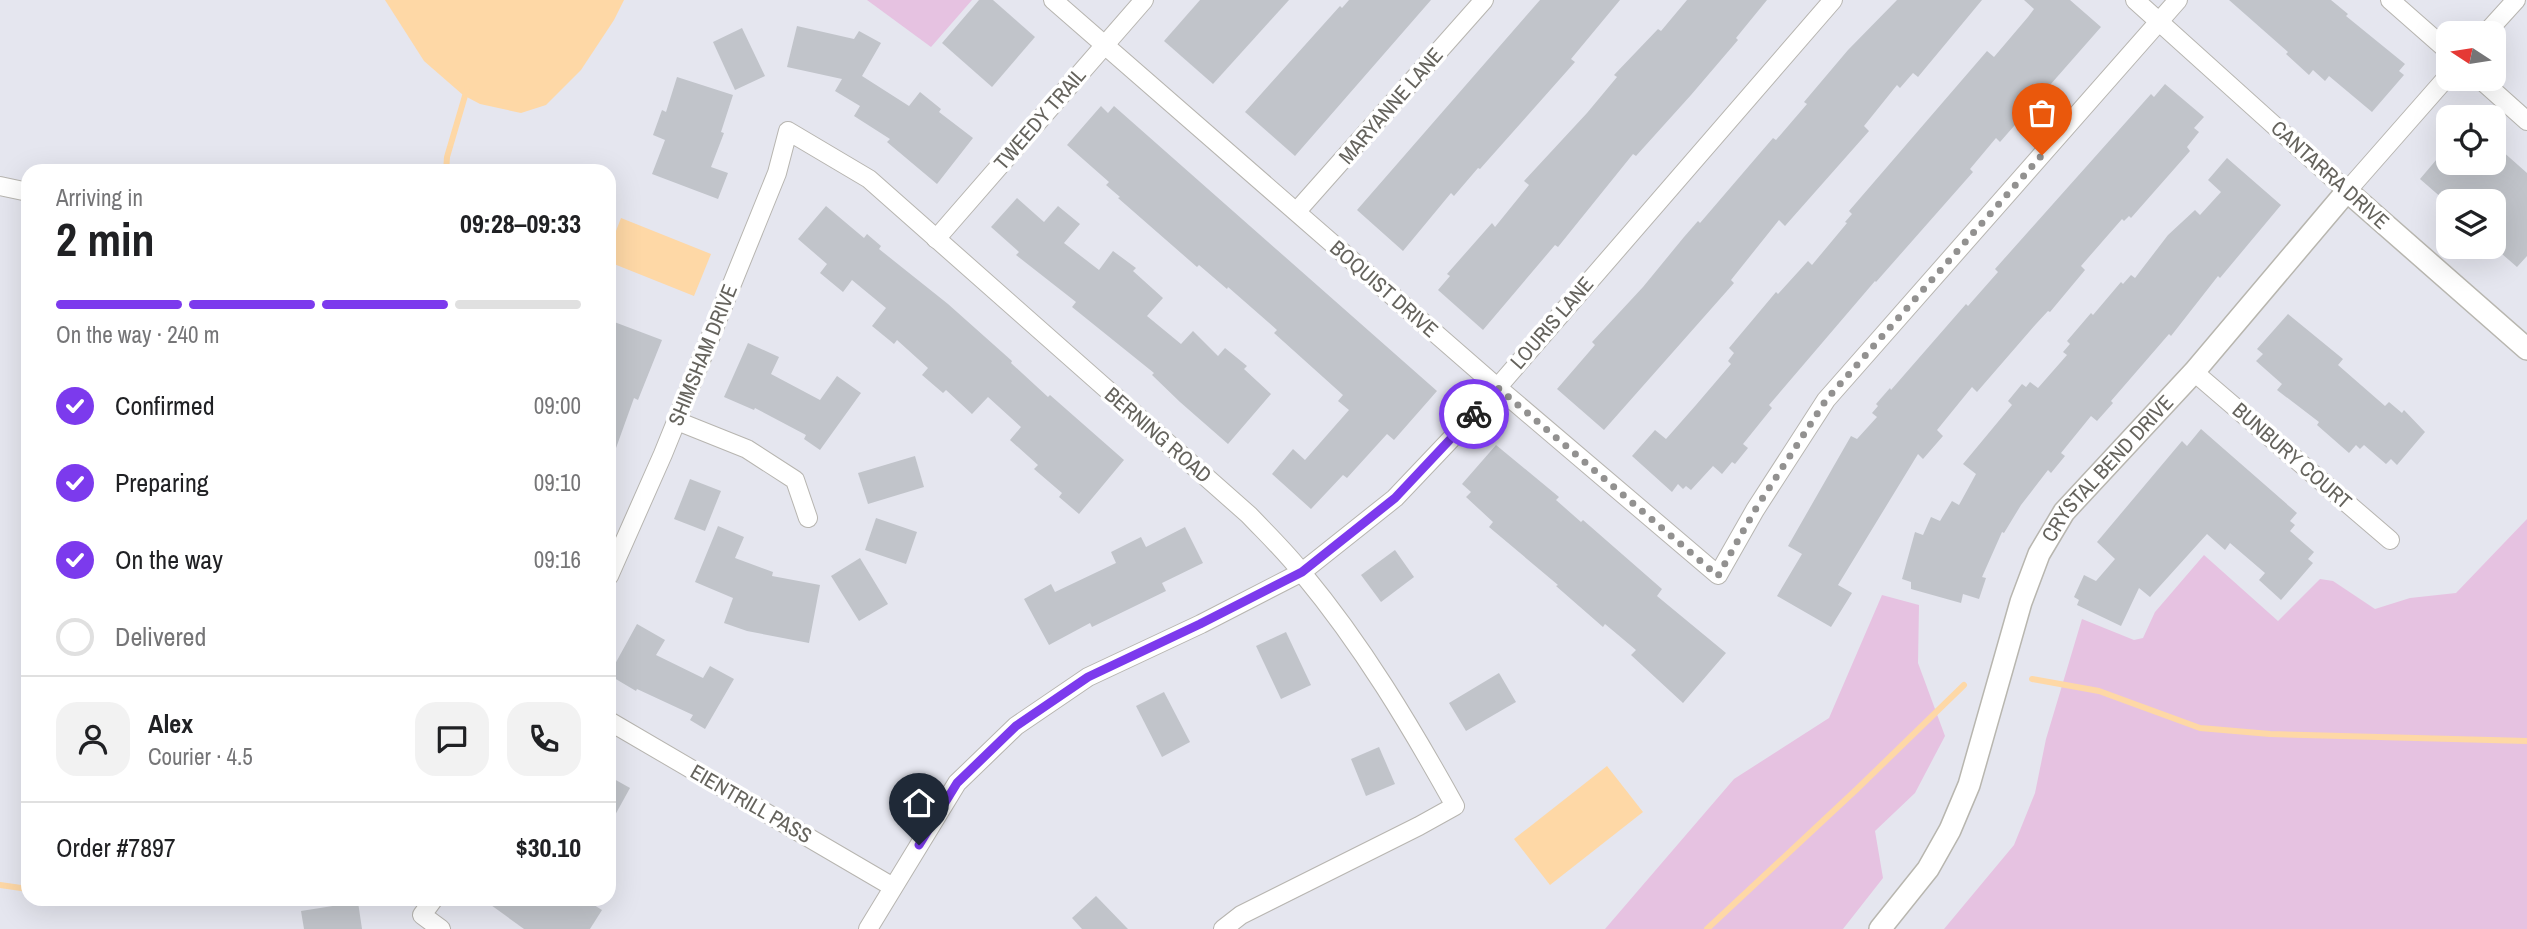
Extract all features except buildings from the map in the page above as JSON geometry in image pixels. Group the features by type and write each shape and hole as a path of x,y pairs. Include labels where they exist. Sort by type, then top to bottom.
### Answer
{"street":[{"name":"BOQUIST DRIVE","path":"1053,0 1718,576 1755,510 1826,400 2159,21"},
{"name":"TWEEDY TRAIL","path":"936,239 1143,0"},
{"name":"MARYANNE LANE","path":"1297,211 1484,0"},
{"name":"LOURIS LANE","path":"867,929 957,783 1016,726 1088,677 1302,572 1395,498 1497,387 1833,0"},
{"name":"CANTARRA DRIVE","path":"2135,0 2527,349"},
{"path":"2159,21 2178,0"},
{"path":"2390,0 2436,40"},
{"path":"2497,21 2516,0"},
{"name":"CRYSTAL BEND DRIVE","path":"1880,929 1928,869 1951,830 1969,785 2021,602 2039,554 2064,512 2194,372 2436,90"},
{"path":"2493,91 2527,121"},
{"name":"BERNING ROAD","path":"788,131 869,179 1249,515 1302,572 1333,612 1413,730 1454,806 1419,827 1241,915 1223,929"},
{"name":"SHIMSHAM DRIVE","path":"616,560 677,421 777,173 788,131"},
{"path":"0,186 21,190"},
{"name":"BUNBURY COURT","path":"2194,372 2390,540"},
{"path":"677,421 747,449 795,480 808,518"},
{"name":"EIENTRILL PASS","path":"616,725 893,887"},
{"path":"429,906 422,915 441,929"}],"shaded area":[{"path":"385,0 624,0 581,70 546,105 521,113 480,104 463,95 424,61"},
{"path":"867,0 972,0 931,47"},
{"path":"621,218 711,254 694,296 616,265 616,231"},
{"path":"2527,519 2527,929 1944,929 2014,845 2035,793 2046,739 2082,619 2134,640 2143,638 2155,612 2204,555 2278,621 2320,579 2333,581 2375,609 2410,598 2456,593"},
{"path":"1882,595 1919,605 1918,663 1945,736 1915,793 1875,831 1883,878 1843,929 1605,929 1734,779 1829,718"},
{"path":"1607,766 1643,812 1550,885 1514,839"}],"waterway":[{"path":"447,164 467,89"},
{"path":"2032,679 2099,691 2200,728 2270,734 2527,741"},
{"path":"1707,929 1964,685"},
{"path":"0,885 21,888"}],"way so far":[{"path":"1474,414 1497,387 1718,576 1755,510 1826,400 2042,155"}],"route":[{"path":"919,845 957,783 1016,726 1088,677 1302,572 1395,498 1474,414"}]}
